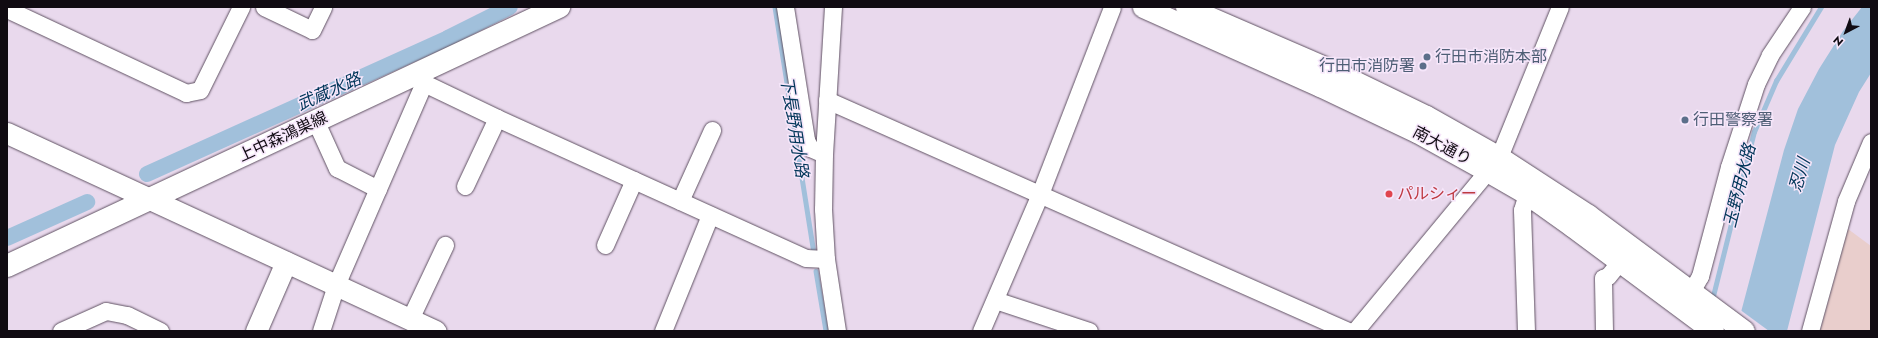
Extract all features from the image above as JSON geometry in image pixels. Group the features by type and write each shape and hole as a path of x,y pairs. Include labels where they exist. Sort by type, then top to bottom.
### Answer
{"main road":[{"name":"上中森鴻巣線","path":"7,266 316,122 422,78 560,7"}],"street":[{"path":"7,9 186,92 200,90 241,7"},
{"path":"264,7 312,30 323,7"},
{"path":"785,7 806,140 810,148 824,154"},
{"path":"833,7 824,154 823,209 826,259 837,331"},
{"path":"981,331 1040,194 1112,7"},
{"name":"南大通り","path":"1143,7 1313,83 1417,132 1493,164 1588,215 1692,300 1714,320 1744,331"},
{"name":"南大通り","path":"1186,7 1327,68 1426,116 1493,164 1527,194 1620,261 1692,300"},
{"path":"1355,331 1493,164 1560,7"},
{"path":"1692,300 1700,276 1729,167 1756,84 1770,55 1802,7"},
{"path":"321,331 336,285 378,189 422,78 497,118 680,200 710,215 806,258 826,259"},
{"path":"827,100 1348,331"},
{"path":"465,186 497,118"},
{"path":"316,122 337,168 378,189"},
{"path":"680,200 712,130"},
{"path":"7,132 149,200 435,331"},
{"path":"1810,331 1846,201 1871,142"},
{"path":"605,245 634,180"},
{"path":"1526,331 1522,210 1527,194"},
{"path":"663,331 710,215"},
{"path":"410,319 445,245"},
{"path":"1604,331 1603,278 1608,276 1620,261"},
{"path":"256,331 286,262"},
{"path":"995,300 1089,331"},
{"path":"61,331 106,311 127,314 160,331"}],"shaded area":[{"path":"1848,229 1871,246 1871,331 1820,331"}],"water":[{"name":"忍川","path":"1862,7 1871,7 1871,73 1859,92 1835,145 1787,331 1736,331 1784,150 1798,109 1819,69 1843,31"}],"pier":[{"path":"1739,309 1769,331 1734,331"}],"waterway":[{"name":"武蔵水路","path":"147,174 448,38 510,7"},
{"name":"下長野用水路","path":"775,7 813,248"},
{"name":"玉野用水路","path":"1712,300 1754,132 1776,81 1821,7"},
{"name":"武蔵水路","path":"7,238 87,202"},
{"name":"下長野用水路","path":"816,271 826,331"}],"place":[{"name":"行田市消防本部","path":"1427,57"},
{"name":"行田市消防署","path":"1423,66"},
{"name":"行田警察署","path":"1685,120"},
{"name":"パルシィー","path":"1389,194"}]}
